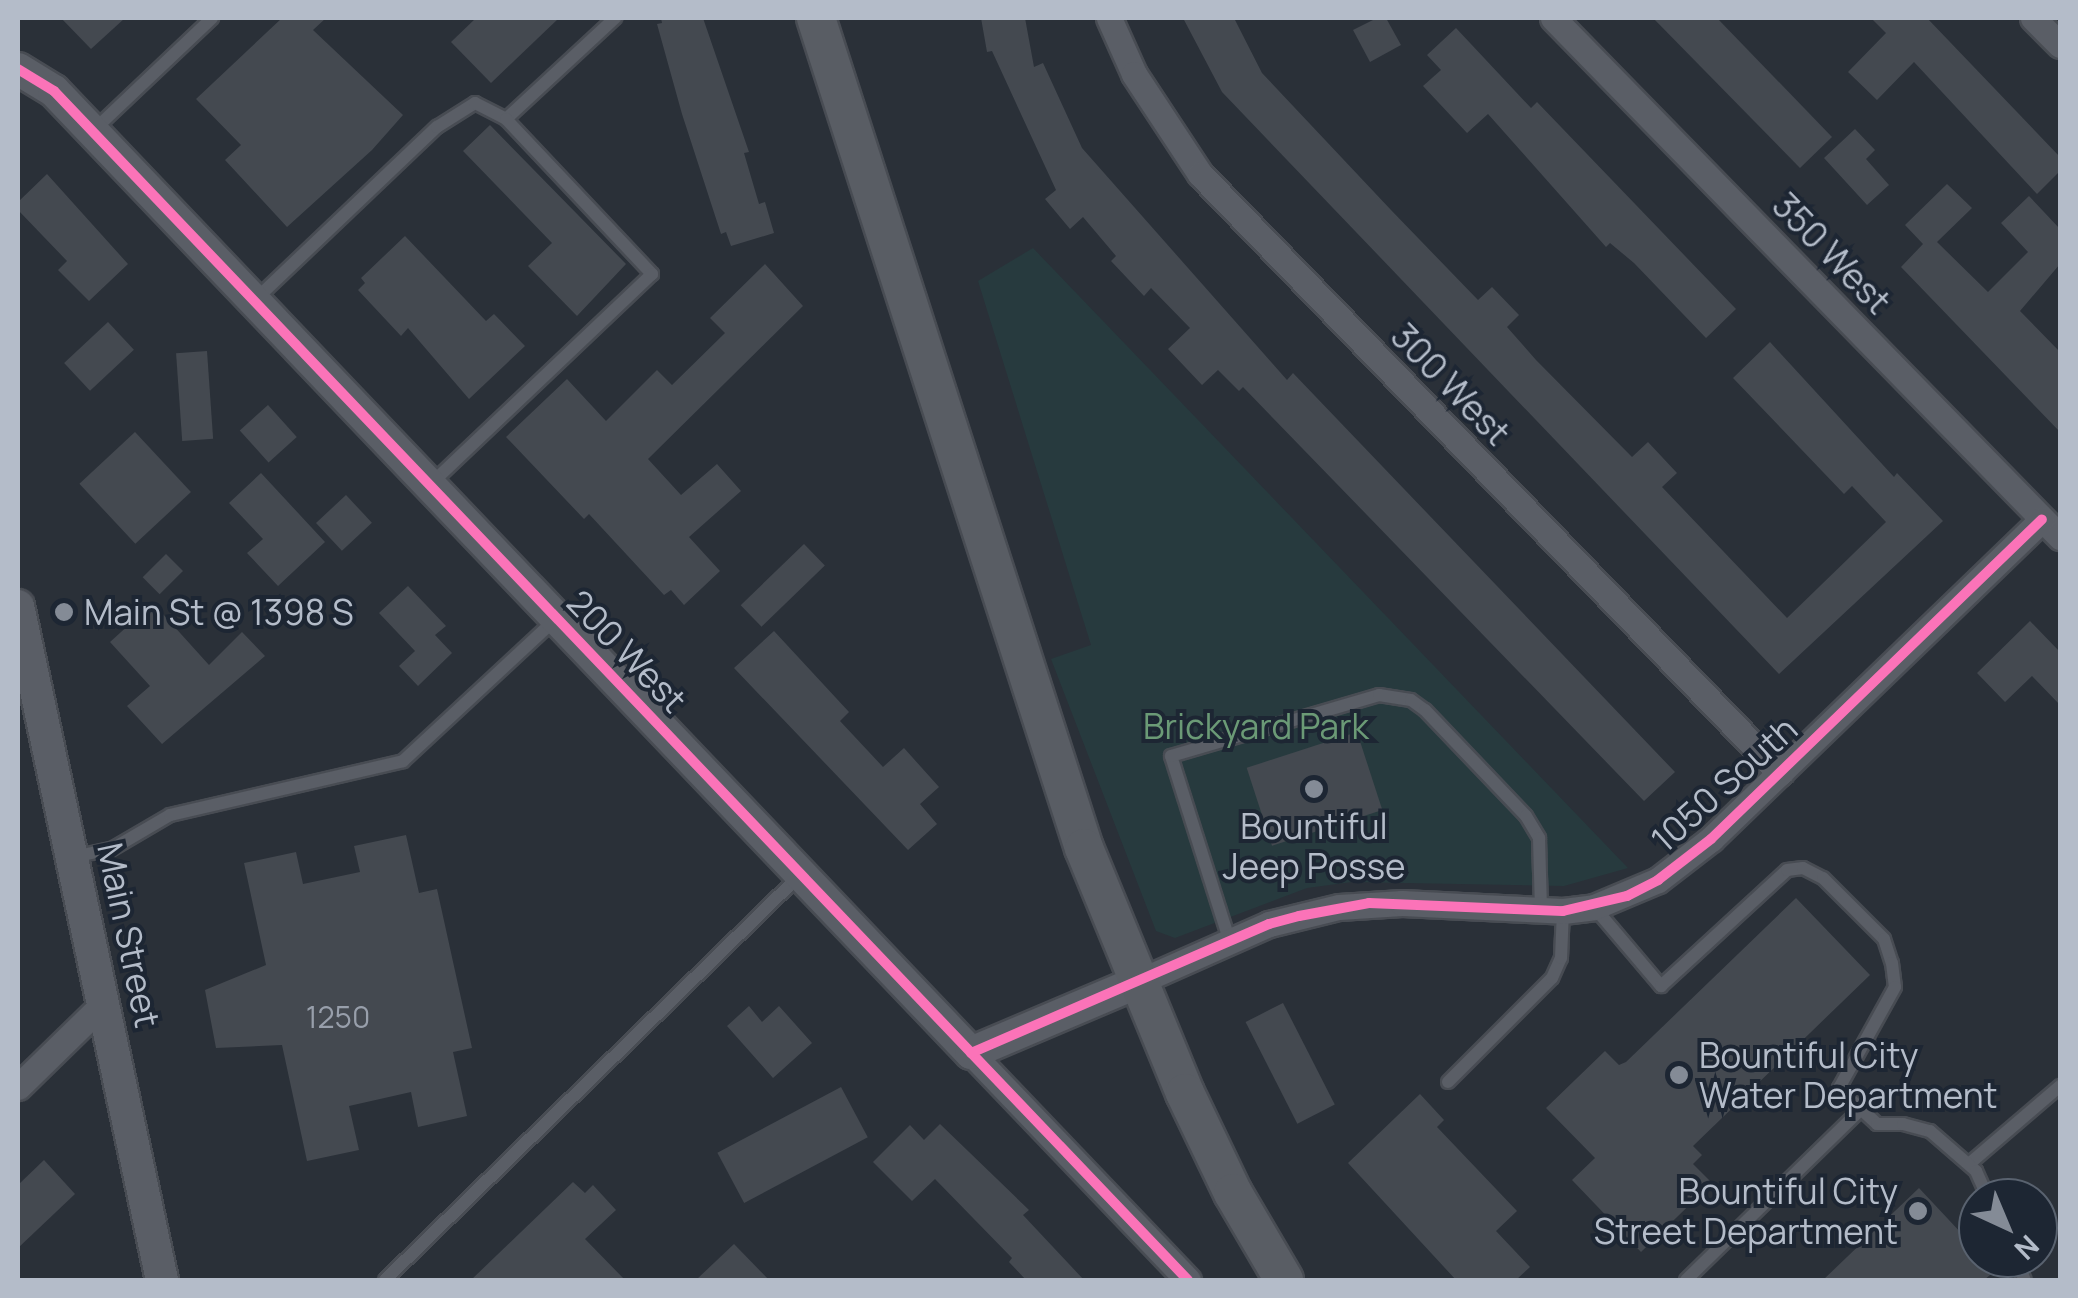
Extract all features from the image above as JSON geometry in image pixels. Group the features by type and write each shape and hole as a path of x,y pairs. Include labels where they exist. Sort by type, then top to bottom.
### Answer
{"main road":[{"path":"816,18 1055,765 1138,982 1234,1193 1284,1280"}],"street":[{"name":"300 West","path":"1109,18 1134,74 1200,174 1780,772"},
{"name":"350 West","path":"1554,18 2052,528"},
{"path":"2033,18 2060,45"},
{"name":"200 West","path":"18,69 54,92 1188,1280"},
{"name":"1050 South","path":"1138,982 1284,920 1369,904 1552,911 1594,906 1628,896 1686,861 2052,528"},
{"name":"Main Street","path":"18,606 162,1280"},
{"path":"972,1052 1138,982"},
{"path":"18,1087 102,1004"}],"lane":[{"path":"92,132 212,18"},
{"path":"506,119 615,18"},
{"path":"254,301 436,127 476,103 506,119 652,274 430,485"},
{"path":"71,858 112,849 170,815 403,761 558,617"},
{"path":"1230,942 1171,756 1379,694 1411,700 1526,816 1539,838 1561,958 1552,978 1448,1082"},
{"path":"1594,906 1661,986 1787,870 1803,868 1823,878 1884,940 1895,987 1839,1088 1876,1124 1903,1124 1930,1131 1969,1164 1977,1178"},
{"path":"385,1280 802,874"},
{"path":"1969,1164 2060,1086"},
{"path":"1686,1280 1861,1110"}],"green space":[{"name":"Brickyard Park","path":"1033,248 1628,868 1564,886 1352,882 1307,888 1175,938 1156,931 1051,659 1091,645 978,281"}],"building":[{"path":"61,18 125,18 91,49"},
{"path":"282,18 326,18 313,30 403,115 372,150 287,227 225,160 241,145 196,99"},
{"path":"476,18 559,18 491,83 451,42"},
{"path":"661,18 703,18 749,152 744,153 759,204 765,202 774,233 731,246 726,232 721,234 657,24 662,23"},
{"path":"981,18 1025,18 1034,67 1043,63 1082,148 1287,380 1293,373 1675,772 1644,801 1243,387 1239,391 1218,370 1202,385 1168,349 1190,328 1151,288 1144,296 1111,261 1116,256 1083,217 1070,229 1045,199 1056,190 992,51 987,52"},
{"path":"1183,18 1234,18 1262,73 1391,210 1478,300 1492,287 1519,315 1507,327 1536,360 1632,457 1648,442 1677,473 1662,487 1787,618 1886,522 1852,486 1844,494 1733,378 1770,342 1894,477 1897,473 1943,521 1779,674 1222,92"},
{"path":"1377,18 1386,18 1401,45 1370,62 1353,30"},
{"path":"1653,18 1717,18 1832,137 1800,168"},
{"path":"1871,18 1927,18 2060,157 2060,171 2037,194 1914,62 1877,100 1848,72 1886,33"},
{"path":"1456,28 1531,108 1537,102 1736,309 1706,338 1634,263 1610,243 1606,247 1488,114 1467,133 1423,86 1441,70 1427,55"},
{"path":"490,125 626,264 577,316 528,266 552,243 463,151"},
{"path":"1855,129 1875,150 1866,159 1889,185 1867,205 1824,158"},
{"path":"47,174 128,264 89,301 58,270 67,261 18,210 18,202"},
{"path":"1947,184 1972,208 1937,242 1988,292 2028,252 2001,223 2029,196 2060,229 2060,264 2020,311 2060,352 2060,432 1901,267 1923,244 1905,225"},
{"path":"405,236 486,321 494,314 525,346 469,399 408,328 401,336 358,290 365,283 361,278"},
{"path":"765,264 803,306 648,459 681,495 717,464 741,491 689,537 720,571 684,605 671,590 664,595 589,514 584,519 506,437 567,379 606,421 657,370 672,385 725,333 710,318"},
{"path":"108,322 134,350 90,391 64,363"},
{"path":"207,351 213,439 182,441 176,353"},
{"path":"268,405 297,437 269,462 240,430"},
{"path":"135,432 191,492 135,544 79,484"},
{"path":"261,473 325,542 278,586 247,553 263,539 229,503"},
{"path":"346,495 372,523 342,551 316,523"},
{"path":"804,544 825,566 762,627 741,605"},
{"path":"166,554 183,571 160,594 143,577"},
{"path":"408,586 446,626 435,635 452,653 418,686 399,666 415,651 379,613"},
{"path":"153,603 209,665 242,632 265,656 162,744 127,706 150,686 110,642"},
{"path":"2030,621 2060,652 2060,705 2032,676 2005,702 1977,673"},
{"path":"774,631 849,712 840,721 883,767 904,748 939,787 920,804 937,824 908,850 734,668"},
{"name":"Bountiful Jeep Posse","path":"1357,732 1382,810 1272,846 1247,768"},
{"path":"406,835 419,893 437,889 472,1048 453,1052 467,1116 418,1127 411,1092 349,1106 359,1150 307,1161 282,1045 216,1048 205,990 266,965 244,863 296,852 303,884 360,872 354,846"},
{"name":"Bountiful City Water Department","path":"1796,898 1870,975 1693,1146 1702,1155 1693,1164 1712,1183 1641,1252 1572,1180 1595,1158 1546,1108 1605,1051 1619,1065 1626,1062"},
{"path":"1283,1003 1335,1105 1297,1124 1246,1022"},
{"path":"749,1006 762,1022 779,1006 812,1043 773,1078 727,1026"},
{"path":"841,1087 868,1137 744,1203 717,1153"},
{"path":"1420,1094 1444,1120 1437,1127 1517,1211 1496,1231 1530,1267 1516,1280 1456,1280 1348,1163"},
{"path":"940,1124 1029,1210 1023,1215 1084,1280 1026,1280 1009,1262 1012,1258 935,1179 912,1201 873,1162 910,1125 924,1140"},
{"path":"44,1160 75,1194 18,1248 18,1185"},
{"path":"573,1182 585,1193 593,1185 616,1210 585,1239 625,1280 471,1280"},
{"name":"Bountiful City Street Department","path":"1919,1188 1958,1230 1958,1278 1986,1278 1984,1280 1823,1280"},
{"path":"734,1244 769,1280 696,1280"}],"cycle path":[{"path":"18,69 54,91 1188,1280"},
{"path":"971,1053 1269,924 1299,916 1369,903 1563,911 1627,896 1658,880 1711,839 2042,519"}],"place":[{"name":"Main St @ 1398 S","path":"64,612"},
{"name":"Bountiful Jeep Posse","path":"1314,789"},
{"name":"Bountiful City Water Department","path":"1679,1075"},
{"name":"Bountiful City Street Department","path":"1918,1211"}]}
